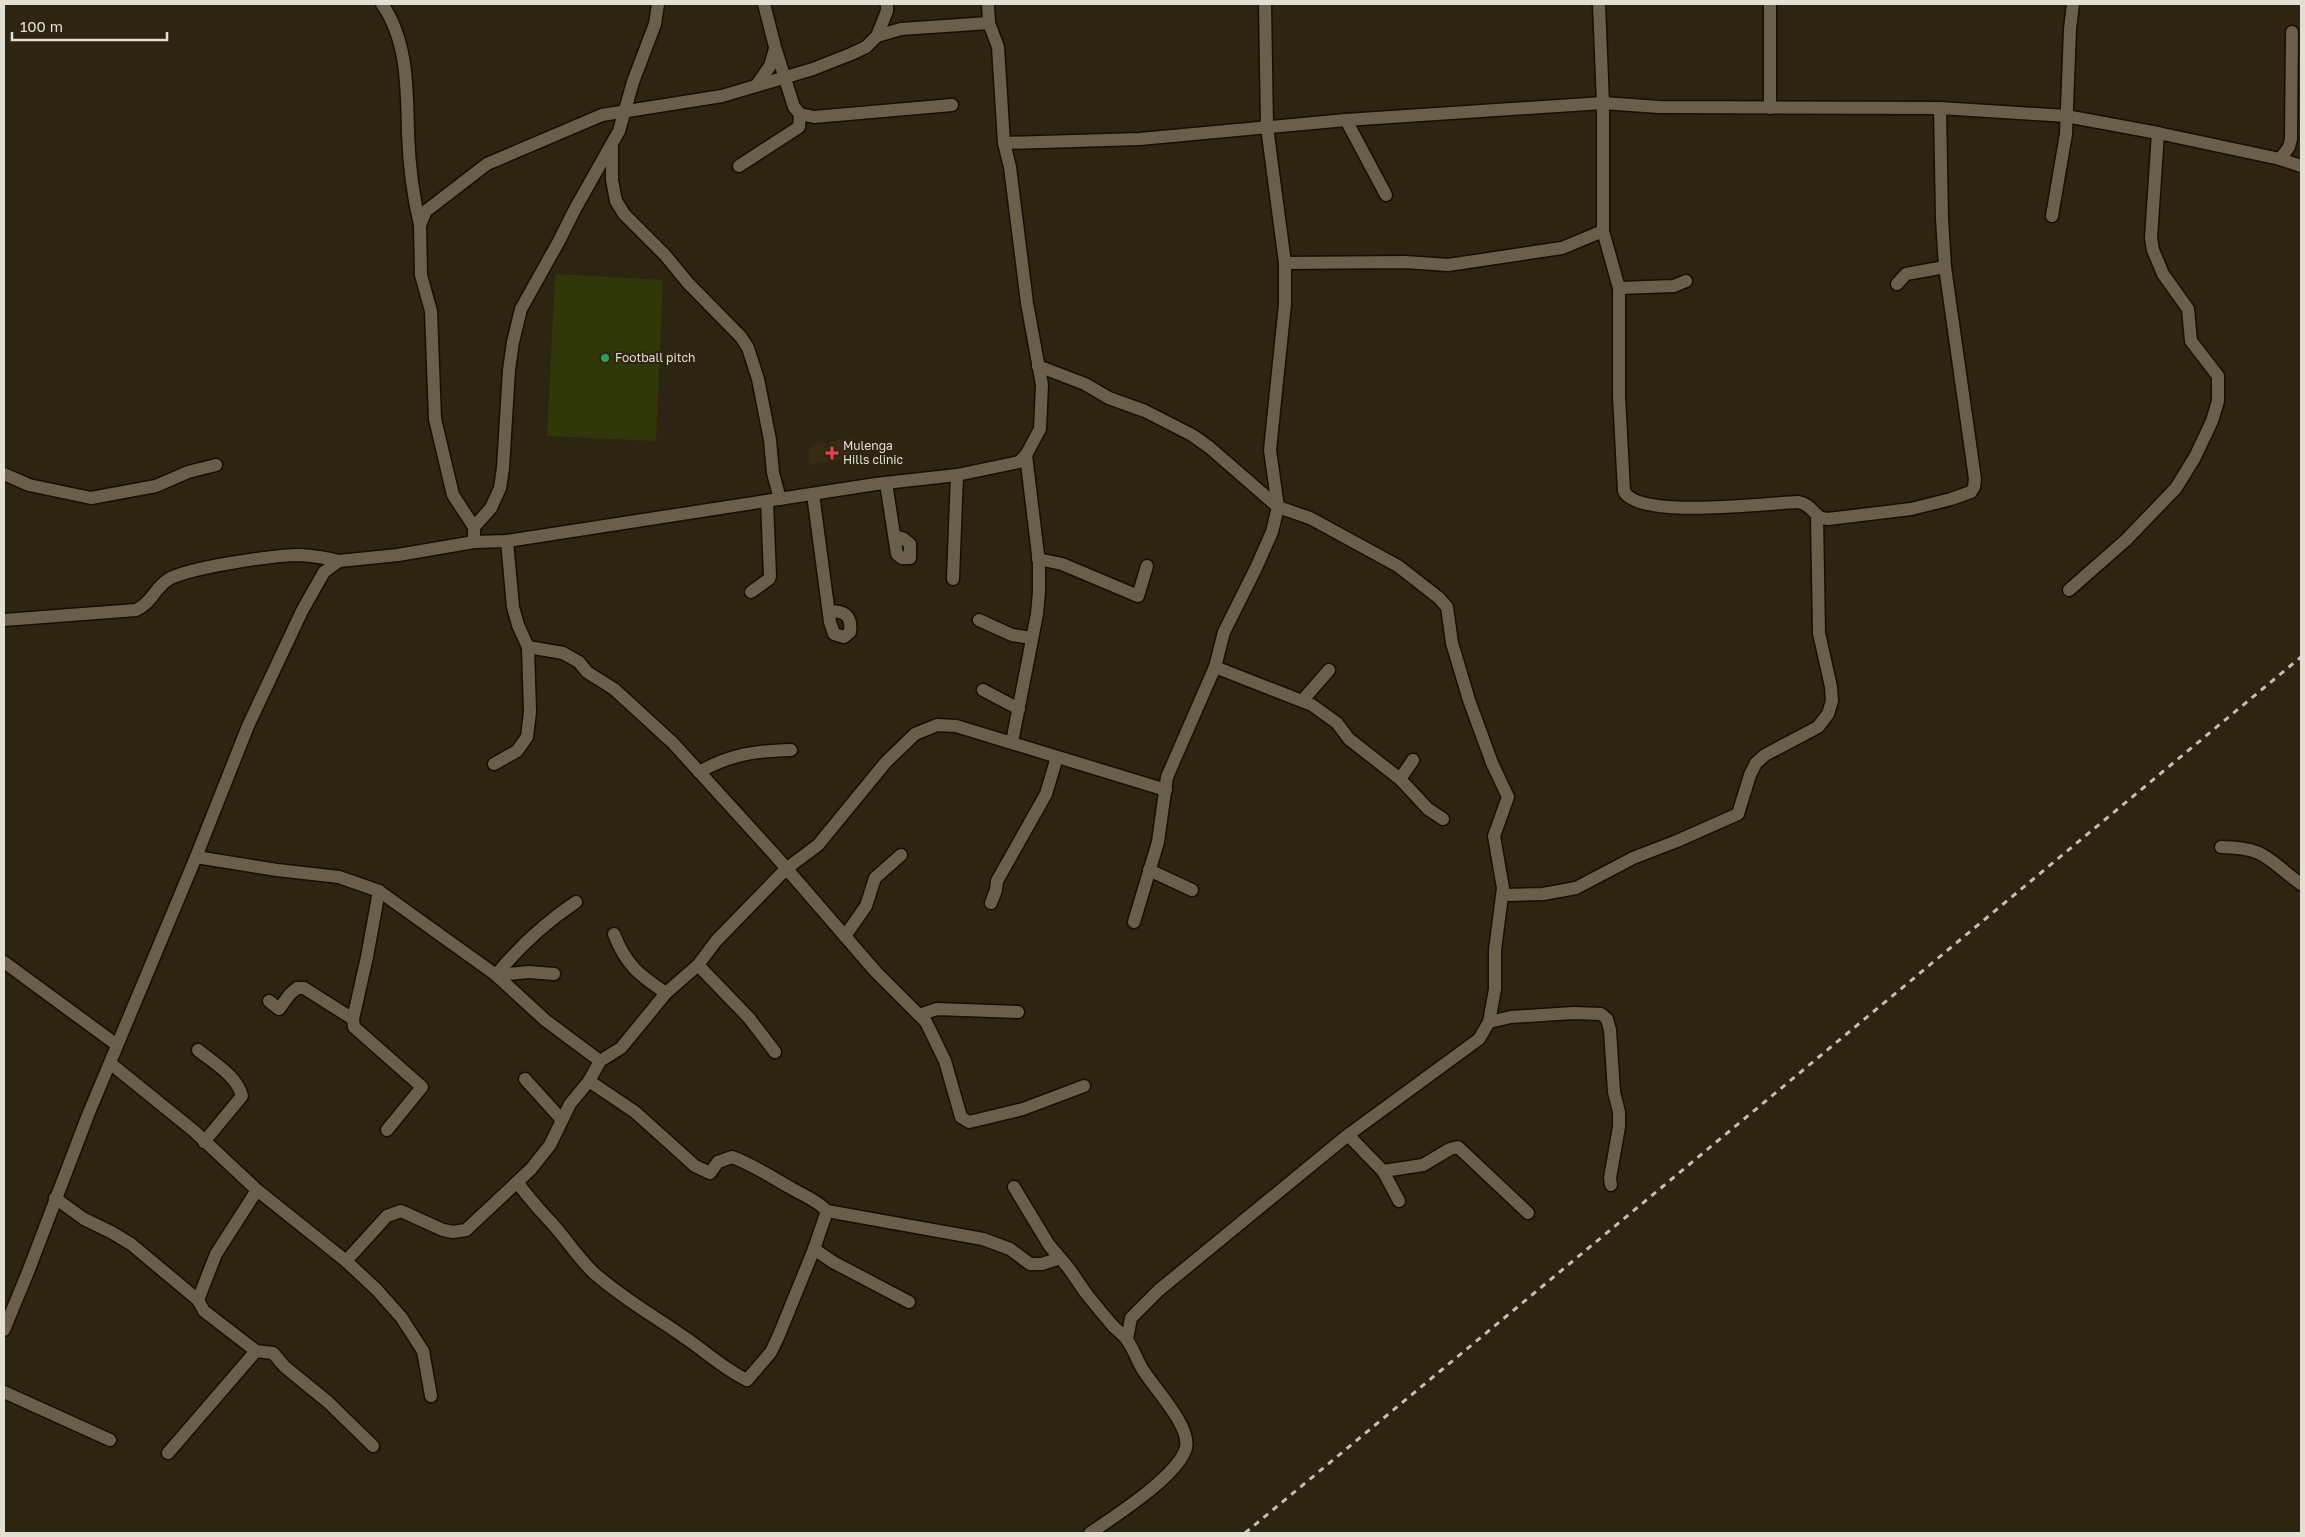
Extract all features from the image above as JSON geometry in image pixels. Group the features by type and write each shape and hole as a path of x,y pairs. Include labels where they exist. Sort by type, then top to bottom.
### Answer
{"street":[{"path":"382,4 390,15 400,41 406,78 408,135 420,225 421,275 431,311 435,419 453,495 474,527 474,542"},
{"path":"474,527 491,508 500,488 509,370 521,309 560,241 586,188 619,132 624,111 654,24 658,4"},
{"path":"764,4 794,107 800,114 814,116 952,105"},
{"path":"4,620 136,610 144,607 162,583 171,578 224,565 300,555 340,561 474,542 507,542 886,483 957,475 1018,462 1026,456 1040,429 1042,402 1027,303 1010,167 1004,143 998,47 989,23 988,4"},
{"path":"1134,922 1162,825 1167,777 1214,667 1224,632 1272,532 1278,507 1270,450 1285,304 1285,263 1267,127 1265,4"},
{"path":"1599,4 1603,103 1603,231 1619,288 1619,396 1622,464 1626,496 1639,503 1672,507 1711,508 1798,502 1805,503 1817,515 1828,519 1911,509 1967,495 1974,486 1951,300 1945,267 1940,108"},
{"path":"1770,4 1770,108"},
{"path":"2052,216 2062,159 2073,4"},
{"path":"420,225 426,211 487,164 502,156 602,115 705,100 785,77 851,54 866,47 877,36 887,7"},
{"path":"887,7 901,29"},
{"path":"877,36 901,29 989,23"},
{"path":"2280,159 2289,147 2291,139 2292,32"},
{"path":"756,86 770,66 775,47"},
{"path":"1004,143 1140,139 1346,120 1603,103 1659,107 1940,108 2066,116 2158,133 2280,159 2301,166"},
{"path":"739,166 798,127 800,114"},
{"path":"1346,120 1386,195"},
{"path":"2069,590 2126,540 2176,488 2195,457 2212,421 2218,401 2218,376 2191,341 2188,309 2163,274 2153,250 2151,238 2158,133"},
{"path":"612,146 612,180 616,201 624,214 741,337 748,348 758,380 770,440 773,500 770,576 769,579 751,592"},
{"path":"1285,263 1405,262 1448,265 1562,248 1603,231"},
{"path":"1897,284 1906,274 1945,267"},
{"path":"1619,288 1674,286 1686,281"},
{"path":"1038,366 1085,384 1110,398 1145,411 1192,435 1209,447 1278,507 1310,518 1398,566 1439,598 1447,607 1452,643 1468,700 1492,762 1508,796 1494,836 1503,895 1495,950 1495,989 1489,1022 1479,1038 1348,1135 1202,1253 1137,1310 1128,1326 1127,1339"},
{"path":"1012,742 1039,592 1038,560 1026,456"},
{"path":"4,474 29,485 91,498 156,486 188,472 216,466"},
{"path":"953,579 957,475"},
{"path":"886,483 895,536"},
{"path":"814,494 822,564 830,611"},
{"path":"1503,895 1543,894 1576,888 1633,858 1738,814 1750,775 1756,763 1765,755 1818,727 1828,714 1832,701 1831,687 1819,633 1817,515"},
{"path":"494,764 517,751 527,737 530,712 528,647 518,625 513,607 507,542"},
{"path":"1038,560 1062,564 1138,596 1147,566"},
{"path":"4,1330 55,1198 248,726 302,611 324,572 340,561"},
{"path":"979,620 1012,635 1032,638"},
{"path":"528,647 562,653 579,662 587,672 614,689 642,714 699,772 893,990 926,1022 944,1061 961,1118 969,1122 1023,1108 1084,1086"},
{"path":"1214,667 1312,704 1337,723 1349,739 1400,779 1428,808 1443,819"},
{"path":"1302,701 1329,670"},
{"path":"983,690 1019,709"},
{"path":"346,1261 387,1216 395,1212 401,1211 411,1214 443,1230 453,1232 466,1230 531,1170 550,1145 570,1104 588,1081 600,1061 620,1048 666,993 698,965 716,941 786,869 818,845 886,762 915,734 937,725 956,726 1166,790"},
{"path":"699,772 720,760 742,754 790,750"},
{"path":"991,903 997,881 1046,794 1057,757"},
{"path":"1400,779 1414,760"},
{"path":"2221,847 2254,850 2265,854 2301,884"},
{"path":"846,936 866,906 875,878 901,855"},
{"path":"196,857 339,877 379,891 496,975 544,1020 600,1061"},
{"path":"1149,870 1192,890"},
{"path":"379,891 353,1019 354,1027 422,1087 387,1130"},
{"path":"496,975 558,913 576,902"},
{"path":"614,934 621,953 641,977 666,993"},
{"path":"4,962 117,1045"},
{"path":"698,965 749,1018 775,1052"},
{"path":"496,975 529,972 554,974"},
{"path":"269,1001 279,1009 297,988 304,988 353,1019"},
{"path":"919,1015 937,1009 1018,1012"},
{"path":"1489,1022 1511,1016 1574,1013 1601,1014 1607,1019 1610,1030 1614,1092 1619,1112 1619,1127 1610,1178 1611,1185"},
{"path":"198,1050 232,1078 240,1087 242,1096 204,1142"},
{"path":"110,1063 204,1142 257,1190 346,1261 377,1290 414,1336 423,1351 431,1396"},
{"path":"525,1079 562,1120"},
{"path":"588,1081 636,1112 695,1166 710,1173 718,1162 732,1157 755,1166 819,1203 827,1211 983,1239 1010,1250 1030,1264 1042,1264 1060,1258"},
{"path":"1348,1135 1382,1171 1399,1201"},
{"path":"1382,1171 1423,1165 1450,1148 1458,1147 1528,1213"},
{"path":"518,1182 531,1204 548,1218 569,1247 594,1272 636,1305 747,1380 771,1352 814,1249 827,1211"},
{"path":"1014,1187 1049,1245 1114,1328 1127,1339 1142,1369 1166,1401 1183,1430 1186,1440 1186,1450 1159,1482 1140,1498 1090,1533"},
{"path":"198,1300 216,1254 257,1190"},
{"path":"55,1198 84,1219 130,1244 198,1300 204,1311 256,1351 273,1353 285,1367 328,1402 373,1446"},
{"path":"814,1249 833,1262 909,1302"},
{"path":"168,1453 256,1351"},
{"path":"4,1392 110,1440"}],"shaded area":[{"name":"Mulenga Hills clinic","path":"854,437 857,457 810,465 808,449 813,448 812,444 825,443 825,448 830,447 829,442"}],"green space":[{"name":"Football pitch","path":"555,274 663,280 656,441 547,436"}],"railway":[{"path":"1245,1533 2301,657"}],"place":[{"name":"Football pitch","path":"605,358"},
{"name":"Mulenga Hills clinic","path":"832,453"}]}
